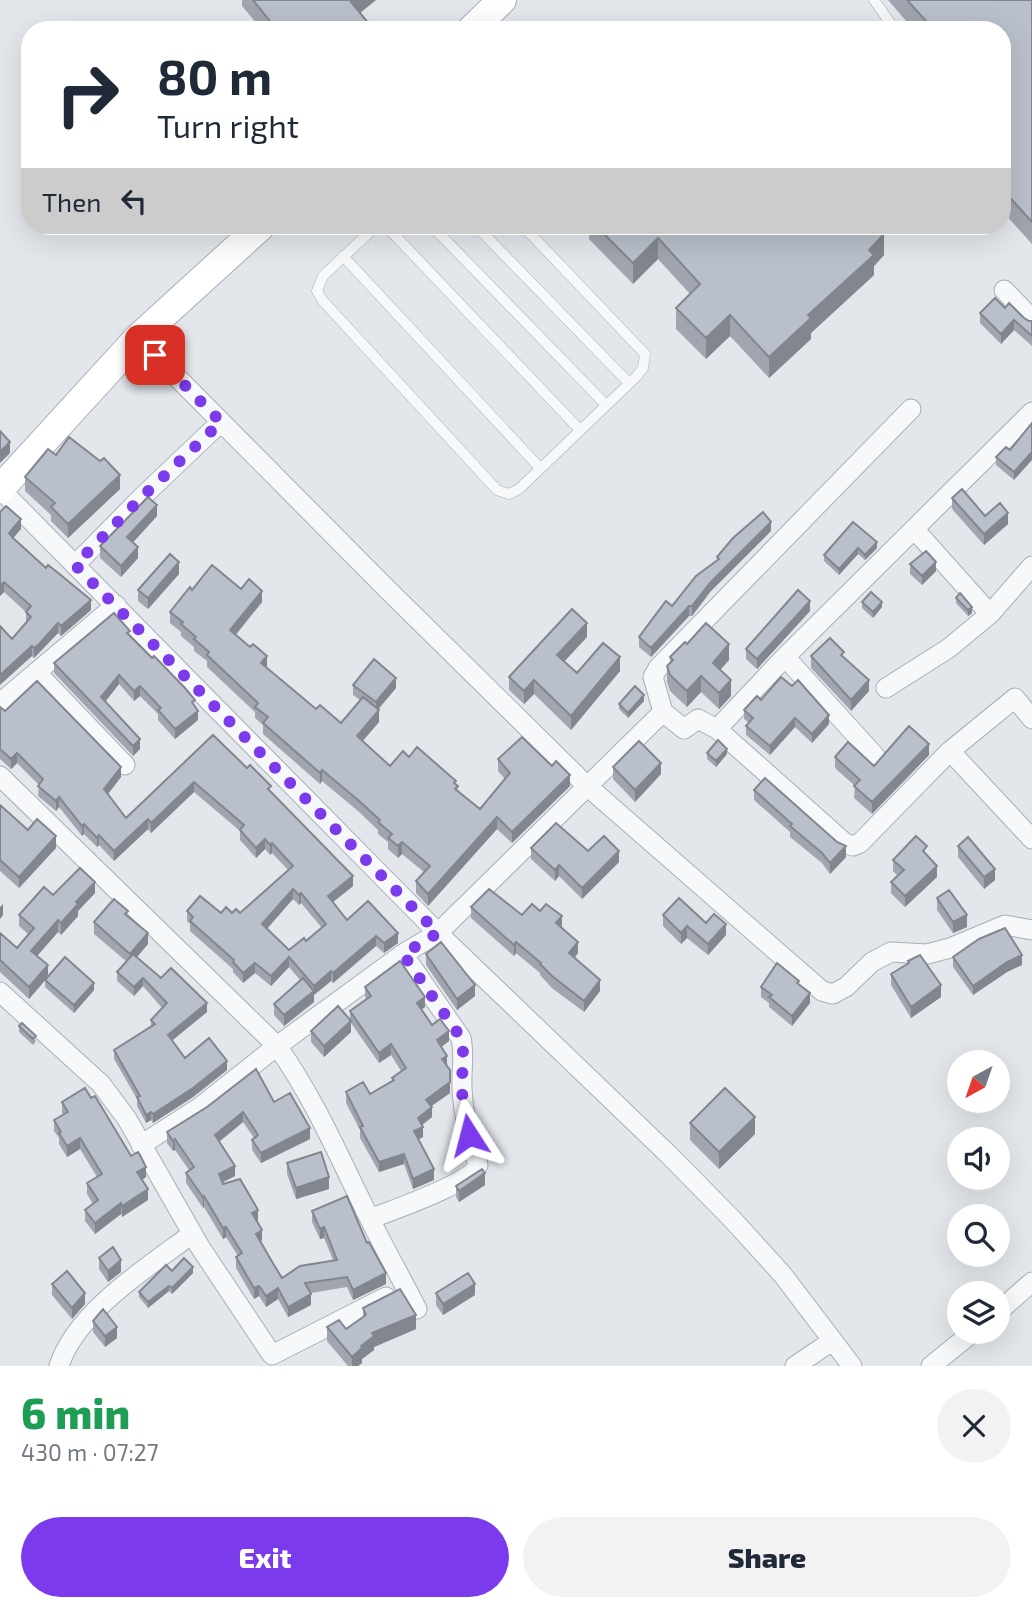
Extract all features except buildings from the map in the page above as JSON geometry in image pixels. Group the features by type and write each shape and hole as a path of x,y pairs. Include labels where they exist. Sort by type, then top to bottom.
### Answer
{"main road":[{"path":"480,21 502,0"},
{"path":"0,489 138,338 251,235"}],"street":[{"path":"1004,289 1032,319"},
{"path":"138,338 586,785 822,991 833,994 840,991 872,962 891,952 927,954 1006,925 1032,930"},
{"path":"911,409 658,668 653,677 663,712 684,729 698,719 717,729 845,843 853,846 860,843 950,751 1015,698 1032,719"},
{"path":"717,729 785,657 1032,412"},
{"path":"75,565 221,422"},
{"path":"0,489 438,933 732,1219 782,1274 852,1366"},
{"path":"915,530 990,614"},
{"path":"886,688 949,648 990,614 1029,575"},
{"path":"0,703 116,605"},
{"path":"785,657 875,756"},
{"path":"36,672 125,765"},
{"path":"141,1145 200,1107 277,1046 403,954 438,933 663,712"},
{"path":"950,751 1032,839"},
{"path":"0,776 277,1046 314,1104 417,1309"},
{"path":"370,1219 436,1193 473,1173 478,1165 464,1112 464,1051 461,1038 403,954"},
{"path":"0,992 101,1084 127,1119 192,1234 275,1361 406,1287"},
{"path":"59,1366 68,1346 88,1319 143,1271 192,1234"},
{"path":"1010,1303 1030,1287"},
{"path":"795,1366 832,1341"},
{"path":"931,1366 958,1344"}],"lane":[{"path":"874,0 889,21"},
{"path":"366,235 323,276 317,290 323,301 502,494 519,489 629,383 643,369 645,354 532,235"},
{"path":"395,235 580,430"},
{"path":"441,235 606,405"},
{"path":"485,235 629,383"},
{"path":"343,256 540,468"}],"route":[{"path":"155,355 221,422 75,565 438,933 403,954 461,1038 464,1051 464,1112 469,1135"}]}
